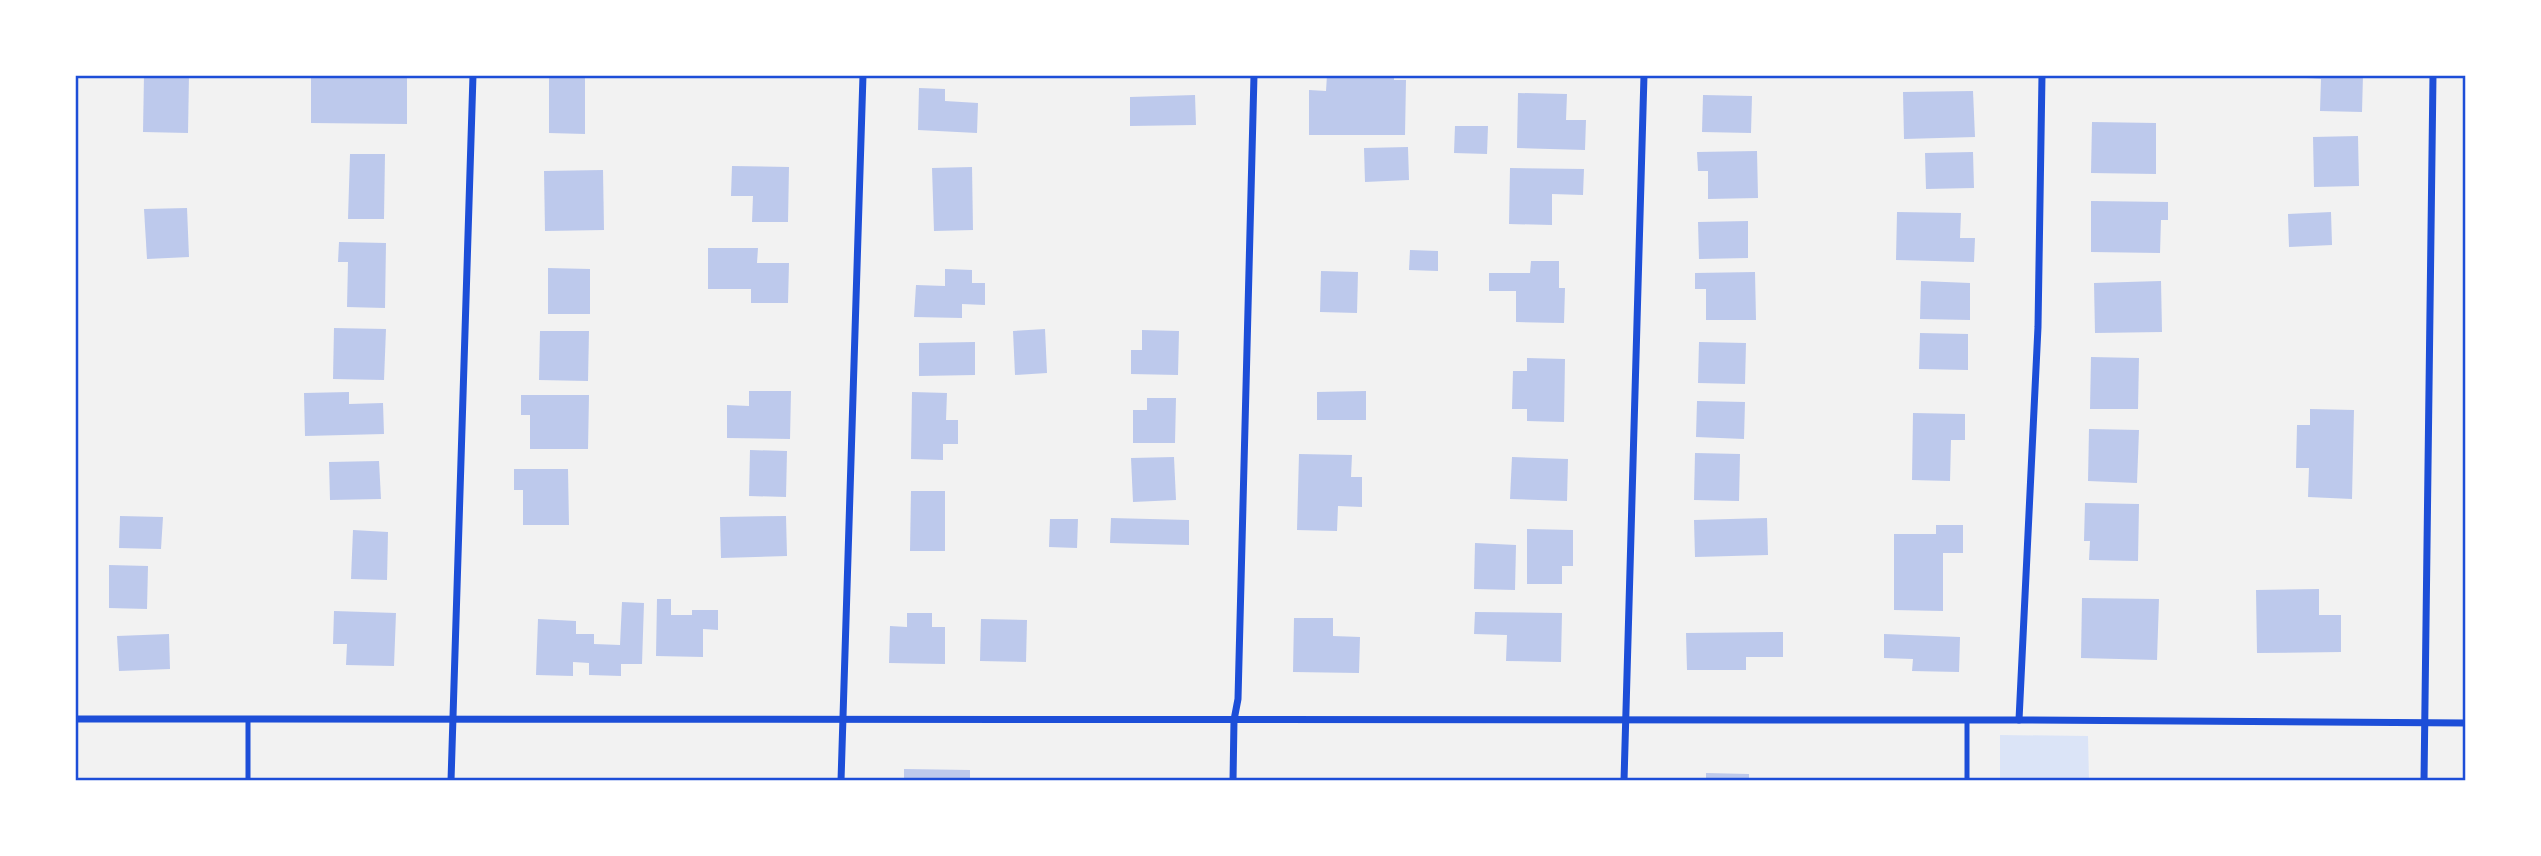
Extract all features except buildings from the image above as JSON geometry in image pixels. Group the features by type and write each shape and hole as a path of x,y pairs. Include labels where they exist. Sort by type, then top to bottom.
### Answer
{"street":[{"path":"452,781 473,75"},
{"path":"841,781 863,75"},
{"path":"1233,781 1234,720 1238,699 1254,75"},
{"path":"1624,781 1644,75"},
{"path":"2019,720 2038,327 2042,75"},
{"path":"2424,781 2433,75"},
{"path":"75,719 2019,720 2466,723"}],"lane":[{"path":"248,720 248,781"},
{"path":"1967,720 1967,781"}],"shaded area":[{"path":"2000,735 2088,736 2089,781 2000,781"}]}
